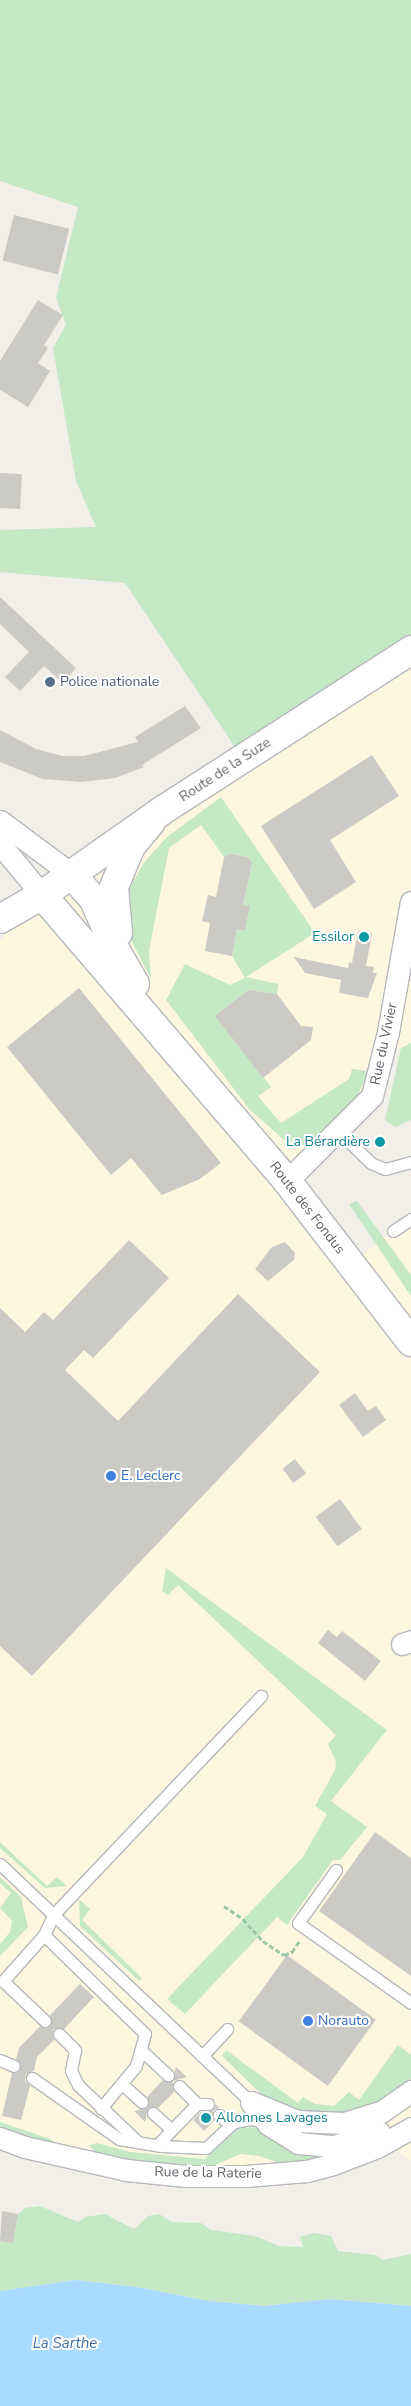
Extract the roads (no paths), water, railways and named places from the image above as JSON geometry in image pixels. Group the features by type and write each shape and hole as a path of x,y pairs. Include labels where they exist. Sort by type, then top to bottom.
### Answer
{"street":[{"name":"Route de la Suze","path":"0,919 42,895 70,873 160,812 411,650"},
{"name":"Route des Fondus","path":"126,968 113,908 114,887 131,846 160,812"},
{"path":"0,821 70,873"},
{"path":"0,844 42,895"},
{"name":"Route des Fondus","path":"70,873 94,900 126,968 200,1078"},
{"name":"Route de la Suze","path":"0,940 42,895"},
{"name":"Route des Fondus","path":"42,895 287,1181 411,1342"},
{"name":"Rue du Vivier","path":"287,1181 372,1096 388,1032 411,902"},
{"path":"251,2102 297,2121 344,2123 381,2112 411,2091"},
{"path":"251,2102 268,2124 298,2143 334,2146 377,2133 411,2113"},
{"name":"Rue de la Raterie","path":"0,2138 24,2147 126,2170 186,2176 246,2176 307,2171 333,2164 377,2147 411,2128"}],"lane":[{"path":"338,1131 378,1166 385,1169 411,1162"},
{"path":"393,1231 411,1219"},
{"path":"45,2021 2,1983 44,1935 54,1914 261,1696"},
{"path":"0,1864 251,2102"},
{"path":"336,1870 298,1923 411,2003"},
{"path":"44,1935 145,2034 136,2066 101,2108"},
{"path":"202,2056 227,2029"},
{"path":"59,2034 75,2050 71,2071 73,2078 101,2108 138,2142"},
{"path":"141,2050 168,2075"},
{"path":"0,2060 14,2066"},
{"path":"32,2078 118,2139 157,2145 206,2148 218,2134 230,2125 251,2119 268,2124"},
{"path":"122,2084 142,2102"},
{"path":"157,2145 172,2130 201,2108 179,2086"},
{"path":"153,2113 172,2130"},
{"path":"219,2115 230,2125"},
{"path":"209,2126 218,2134"}],"water":[{"name":"La Sarthe","path":"75,2280 137,2287 208,2301 264,2306 330,2299 411,2306 411,2406 0,2406 0,2291"}],"place":[{"name":"Police nationale","path":"50,682"},
{"name":"Essilor","path":"364,937"},
{"name":"La Bérardière","path":"380,1142"},
{"name":"E. Leclerc","path":"111,1476"},
{"name":"Norauto","path":"308,2021"},
{"name":"Allonnes Lavages","path":"206,2118"}]}
